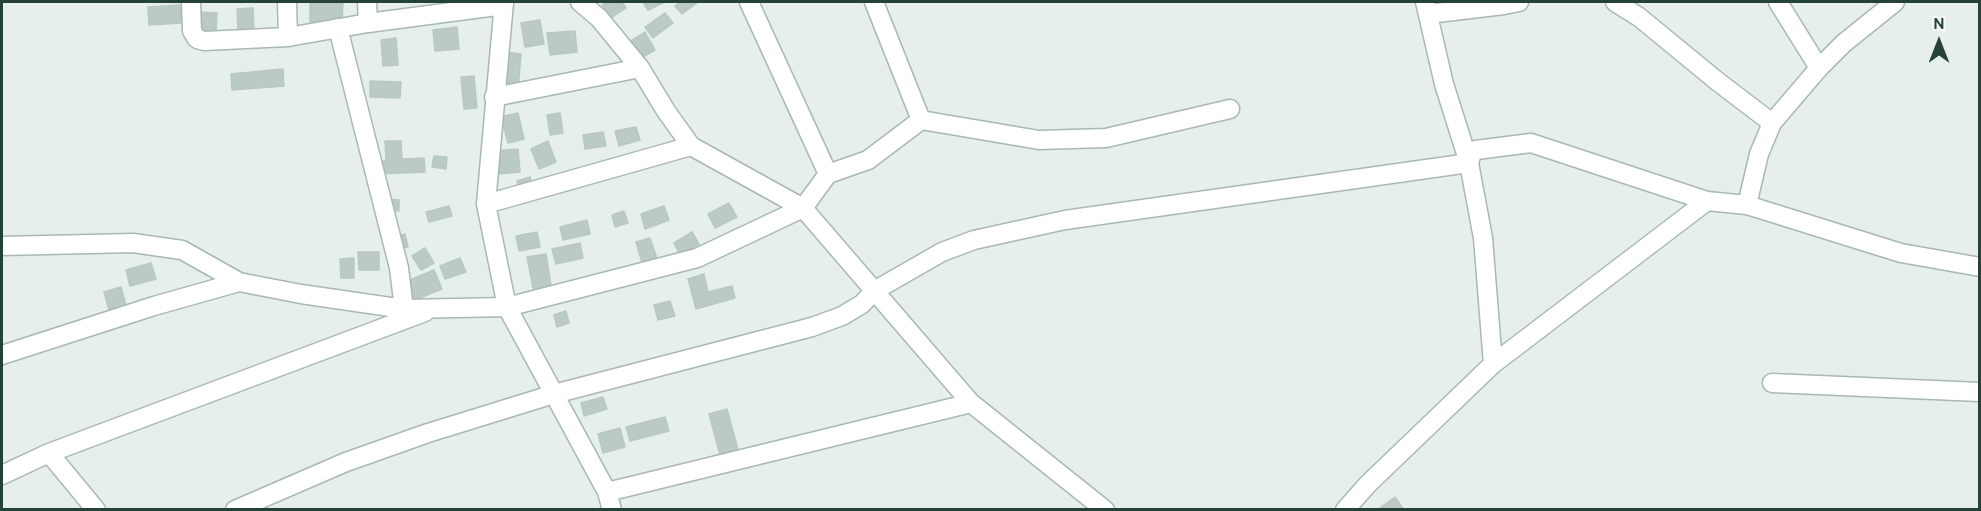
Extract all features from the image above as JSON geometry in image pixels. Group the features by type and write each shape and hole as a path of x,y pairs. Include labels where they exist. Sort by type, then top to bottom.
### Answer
{"street":[{"path":"191,2 192,31 196,39 204,42 288,37 504,3 486,204 507,307 610,501 971,403"},
{"path":"287,2 288,37"},
{"path":"367,2 368,23"},
{"path":"580,2 599,18 640,68 691,146 802,208 971,403 1105,510"},
{"path":"749,2 828,174"},
{"path":"874,2 921,120"},
{"path":"1493,364 1484,238 1468,163 1444,84 1426,8 1504,5 1518,2"},
{"path":"1615,2 1639,17 1772,123"},
{"path":"1778,2 1820,68"},
{"path":"1747,205 1759,154 1772,123 1844,43 1895,2"},
{"path":"338,28 399,268 404,309"},
{"path":"494,97 640,68"},
{"path":"2,246 133,243 182,250 239,282 301,294 404,309 507,307 697,258 802,208 828,174 868,160 921,120 1039,140 1106,138 1230,109"},
{"path":"1468,163 1472,153 1476,150 1531,143 1707,201 1747,205 1901,253 1980,267"},
{"path":"486,204 691,146"},
{"path":"235,510 346,462 428,433 554,394 812,327 842,316 862,304 874,291 942,252 974,240 1065,220 1468,163"},
{"path":"1345,510 1368,484 1493,364 1707,201"},
{"path":"2,355 154,306 239,282"},
{"path":"2,475 50,453 438,308"},
{"path":"1772,383 1980,392"},
{"path":"50,453 96,510"}],"building":[{"path":"310,2 343,2 342,23 310,22"},
{"path":"608,2 622,2 626,8 611,18 602,5"},
{"path":"643,2 665,2 648,10"},
{"path":"680,2 698,2 682,14 675,6"},
{"path":"180,5 181,23 149,25 148,7"},
{"path":"253,8 254,31 238,32 237,9"},
{"path":"199,12 217,13 216,31 198,31"},
{"path":"665,13 673,23 653,38 645,27"},
{"path":"540,20 544,44 525,47 521,23"},
{"path":"457,27 459,49 435,51 433,30"},
{"path":"575,31 577,52 550,55 547,33"},
{"path":"645,32 655,50 641,58 631,41"},
{"path":"396,38 398,65 383,66 381,40"},
{"path":"506,52 521,54 518,89 502,87"},
{"path":"283,69 284,86 232,90 231,74"},
{"path":"474,76 477,108 464,109 461,77"},
{"path":"370,81 401,82 400,98 370,97"},
{"path":"518,113 524,139 508,143 501,117"},
{"path":"560,113 563,133 550,135 547,115"},
{"path":"636,127 640,140 619,146 615,131"},
{"path":"603,132 606,146 585,149 583,135"},
{"path":"385,141 401,141 402,159 424,158 425,172 378,174 378,161 386,161"},
{"path":"548,141 556,162 539,169 531,149"},
{"path":"518,149 520,172 496,174 494,151"},
{"path":"434,156 447,157 446,169 432,167"},
{"path":"530,177 533,188 521,192 517,181"},
{"path":"386,199 399,200 399,211 386,211"},
{"path":"729,203 737,217 715,228 708,214"},
{"path":"449,206 452,216 429,222 426,212"},
{"path":"664,206 669,220 645,229 641,214"},
{"path":"624,211 628,223 615,227 612,215"},
{"path":"587,220 590,234 563,240 560,227"},
{"path":"537,232 540,247 519,251 516,236"},
{"path":"692,232 699,244 680,255 674,243"},
{"path":"405,234 408,247 396,250 393,237"},
{"path":"650,238 658,261 643,266 636,242"},
{"path":"580,243 583,258 556,264 552,249"},
{"path":"425,248 434,263 421,270 412,256"},
{"path":"358,252 379,252 379,270 359,270"},
{"path":"546,254 552,291 534,293 527,257"},
{"path":"354,258 354,278 341,278 340,259"},
{"path":"460,258 466,272 445,279 440,266"},
{"path":"151,263 156,279 130,286 126,270"},
{"path":"434,270 442,289 412,301 405,282"},
{"path":"704,274 708,292 732,286 735,298 696,309 688,279"},
{"path":"121,287 126,306 109,310 104,292"},
{"path":"670,301 675,316 658,320 654,305"},
{"path":"566,311 569,323 557,327 554,315"},
{"path":"603,397 607,409 584,416 581,403"},
{"path":"727,409 740,457 722,462 709,414"},
{"path":"665,417 669,431 630,441 626,427"},
{"path":"620,428 625,447 603,453 598,434"},
{"path":"1395,497 1404,510 1377,510"}]}
